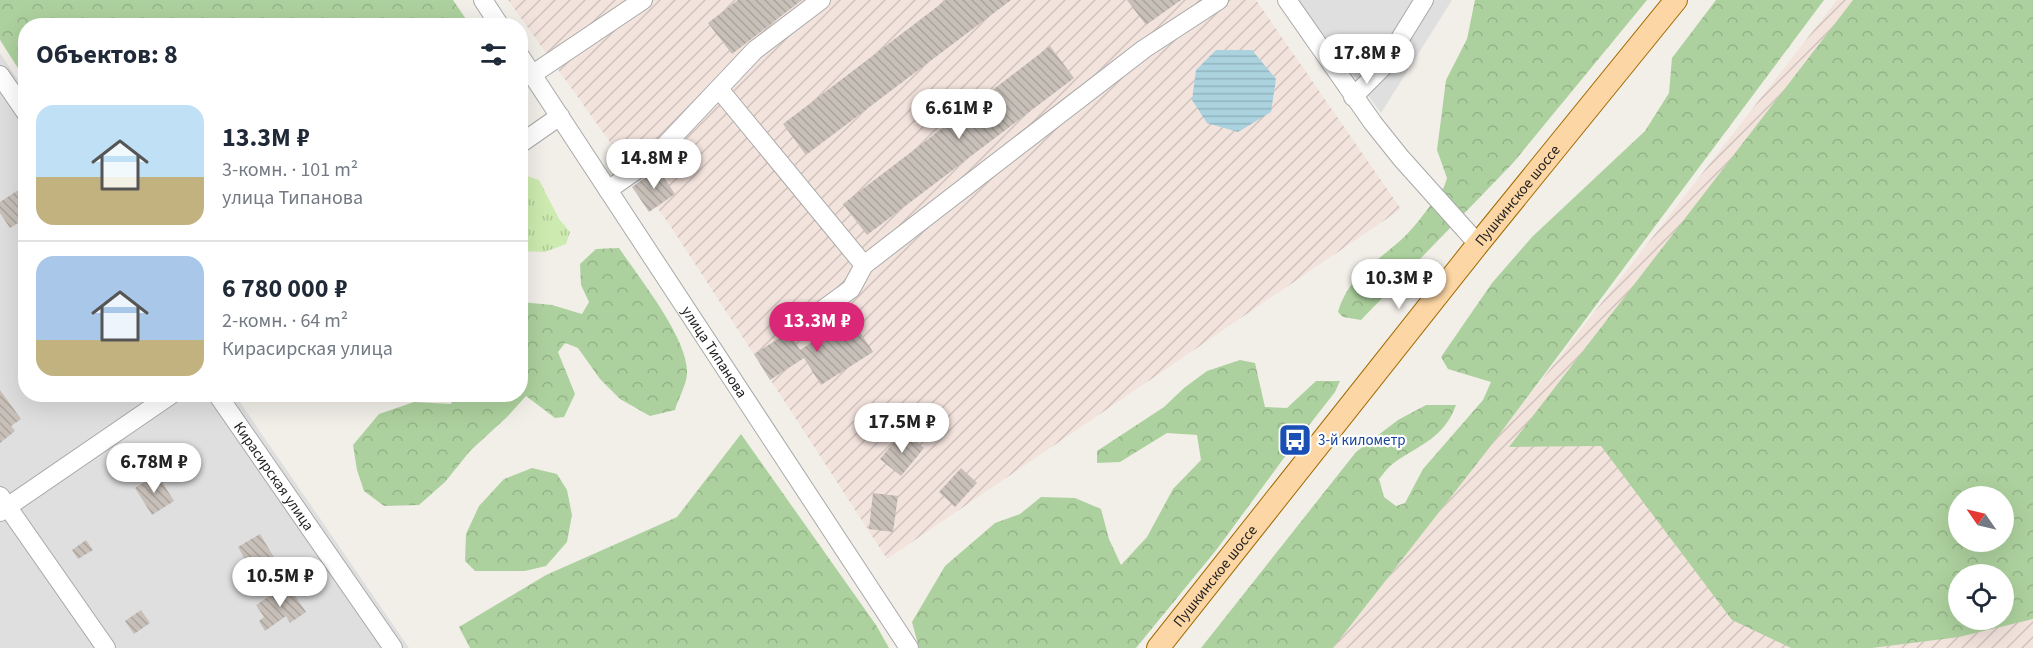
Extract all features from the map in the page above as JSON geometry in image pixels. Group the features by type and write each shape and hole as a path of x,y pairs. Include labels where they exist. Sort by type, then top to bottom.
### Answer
{"main road":[{"name":"Пушкинское шоссе","path":"1158,648 1478,244 1676,0"}],"street":[{"path":"483,0 495,18"},
{"path":"532,74 643,0"},
{"path":"608,190 652,159 754,50 821,0"},
{"path":"807,321 851,289 864,265 1144,49 1219,0"},
{"path":"1287,0 1353,97 1401,158 1478,244"},
{"path":"1353,97 1382,68 1424,0"},
{"name":"улица Типанова","path":"528,68 909,648"},
{"path":"0,75 18,101"},
{"path":"719,89 864,265"},
{"path":"528,138 560,116"},
{"path":"106,648 3,505 160,402"},
{"name":"Кирасирская улица","path":"223,402 393,648"}],"shaded area":[{"path":"508,0 1256,0 1401,209 887,559 671,227 528,28 528,18 521,18"},
{"path":"1298,0 1452,0 1381,113"},
{"path":"1837,0 2033,0 2033,648 1333,648"},
{"path":"0,53 18,80 18,402 240,402 409,648 0,648"}],"green space":[{"path":"0,0 453,0 465,18 18,18 18,68 0,40"},
{"path":"1475,0 1647,0 1513,163 1361,320 1343,317 1338,312 1349,288 1364,271 1408,233 1444,187 1447,178 1437,150 1446,80 1467,39"},
{"path":"1716,0 1824,0 1493,443 1333,648 1201,648 1356,452 1398,420 1426,405 1456,405 1438,433 1393,464 1379,479 1384,497 1396,506 1405,503 1423,469 1483,400 1491,382 1448,369 1441,357 1492,283 1532,237 1645,131 1669,93 1672,58"},
{"path":"1853,0 2033,0 2033,619 2014,624 2014,564 1948,564 1948,630 1988,630 1959,637 1872,648 1791,648 1732,620 1601,446 1509,447"},
{"path":"528,176 539,180 559,219 570,232 566,244 545,252 528,251"},
{"path":"619,248 672,327 680,344 687,374 675,410 650,416 620,399 600,379 578,348 565,343 558,352 575,394 564,417 555,418 528,398 528,303 552,305 582,314 589,302 581,285 580,264 596,249"},
{"path":"1240,360 1255,363 1265,407 1287,408 1316,381 1340,381 1335,392 1217,549 1136,648 919,648 912,622 945,566 995,523 1020,514 1041,497 1075,498 1101,509 1109,539 1121,565 1147,537 1173,489 1201,460 1197,435 1167,433 1120,462 1097,463 1097,451 1164,407 1207,371"},
{"path":"414,402 451,404 452,402 521,402 470,451 445,482 419,505 384,506 364,491 357,470 353,445 379,414"},
{"path":"741,434 876,625 889,648 470,648 459,627 546,575 677,517"},
{"path":"532,468 557,474 567,490 572,515 567,542 546,566 525,571 475,571 465,561 466,534 479,506 504,479"}],"water":[{"path":"1216,50 1252,50 1276,79 1271,112 1238,132 1207,123 1192,100 1196,70"}],"building":[{"path":"738,0 802,0 732,54 708,23"},
{"path":"946,0 1011,0 806,155 783,124"},
{"path":"1127,0 1181,0 1146,25"},
{"path":"1050,46 1074,78 867,235 843,204"},
{"path":"658,169 675,194 649,212 632,187"},
{"path":"18,190 18,223 10,228 0,213 0,202"},
{"path":"851,318 873,352 821,385 804,358 770,380 754,354 789,332 800,350"},
{"path":"0,390 21,419 11,426 15,431 0,443"},
{"path":"903,431 924,448 901,476 880,459"},
{"path":"961,468 977,483 955,507 939,492"},
{"path":"157,474 174,501 152,515 135,488"},
{"path":"873,493 898,496 893,532 869,529"},
{"path":"260,534 275,559 252,572 238,547"},
{"path":"86,540 93,550 78,559 72,550"},
{"path":"284,586 287,591 291,590 306,612 290,623 286,616 265,631 259,621 264,617 256,605"},
{"path":"141,610 150,623 134,634 125,621"}],"place":[{"name":"3-й километр","path":"1295,440"}]}
